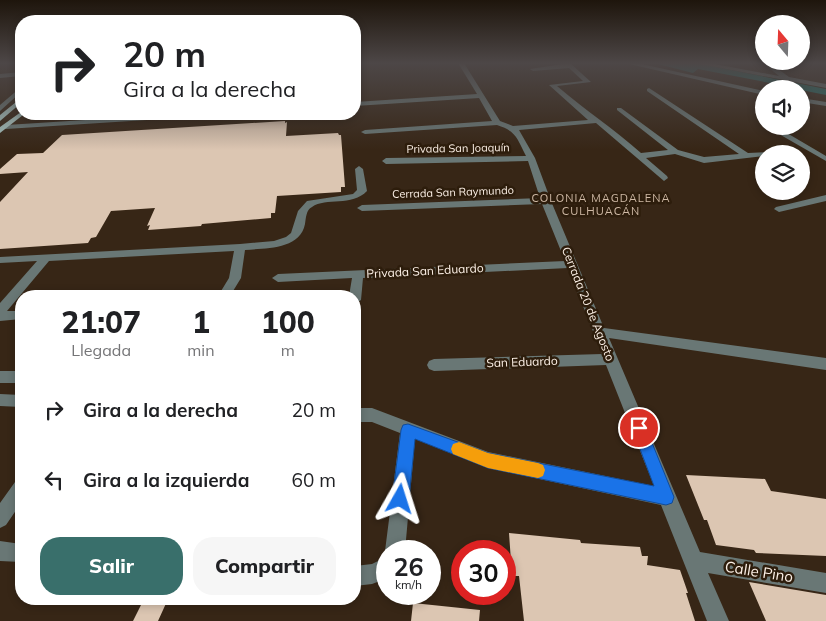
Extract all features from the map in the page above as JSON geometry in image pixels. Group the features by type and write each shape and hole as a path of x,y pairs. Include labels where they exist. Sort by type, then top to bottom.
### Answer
{"main road":[{"path":"0,119 15,105"},
{"path":"3,129 15,119"}],"street":[{"path":"479,92 497,123"},
{"path":"560,92 593,120 603,124 664,178"},
{"path":"652,92 747,156"},
{"path":"0,109 15,95"},
{"path":"361,104 481,96"},
{"path":"810,101 826,104"},
{"path":"619,109 675,152"},
{"path":"3,129 126,120"},
{"path":"365,132 497,123 513,128 593,120"},
{"name":"Cerrada 20 de Agosto","path":"513,128 531,158 546,202 718,621"},
{"path":"784,135 826,159"},
{"path":"640,156 675,152 704,160 755,155"},
{"name":"Privada San Joaquín","path":"386,161 531,158"},
{"path":"0,260 240,247 285,241 294,236 298,229 303,208 310,203 356,196 362,191 359,170"},
{"path":"779,209 826,198"},
{"name":"Cerrada San Raymundo","path":"362,208 546,202"},
{"path":"228,290 235,278 240,247"},
{"path":"18,290 45,259"},
{"name":"Privada San Eduardo","path":"278,278 572,264"},
{"path":"356,290 358,274"},
{"path":"0,311 15,294"},
{"path":"0,316 15,315"},
{"path":"600,332 826,364"},
{"name":"San Eduardo","path":"434,365 610,359"},
{"path":"0,377 15,377"},
{"path":"0,400 15,401"},
{"path":"361,415 372,415 488,460 666,497"},
{"path":"396,540 408,430"},
{"path":"0,519 15,497"},
{"path":"0,551 15,552"},
{"name":"Calle Pino","path":"693,561 826,583"},
{"path":"361,576 376,574"}],"building":[{"path":"285,121 285,123 287,122 286,136 338,133 341,135 345,187 341,187 341,192 277,196 275,213 271,213 271,218 202,224 201,226 148,230 150,225 147,226 155,208 111,211 96,237 91,238 88,243 0,249 0,202 28,172 0,174 0,169 17,154 43,153 62,135"},
{"path":"686,475 765,479 771,491 826,499 826,556 756,553 754,550 716,545 707,520 704,520"},
{"path":"509,533 580,540 581,543 640,547 642,556 648,556 647,565 680,570 695,621 524,621 519,576 516,576 516,540 509,540"},
{"path":"749,582 826,595 826,621 766,621"},
{"path":"141,605 165,605 158,621 133,621"},
{"path":"413,605 480,610 479,621 411,621"}],"slow traffic":[{"path":"459,449 488,460 538,470"}],"district":[{"name":"COLONIA MAGDALENA CULHUACÁN","path":"601,204"}],"route":[{"path":"400,499 408,430 488,460 666,497 639,428"}]}
